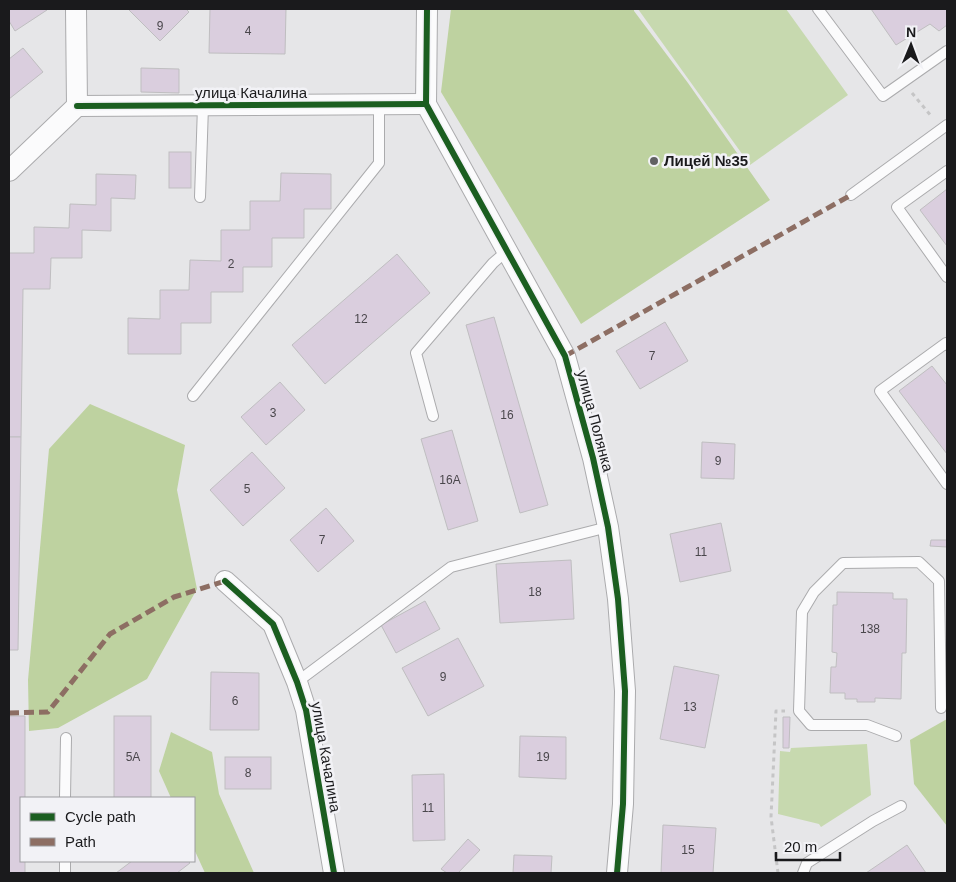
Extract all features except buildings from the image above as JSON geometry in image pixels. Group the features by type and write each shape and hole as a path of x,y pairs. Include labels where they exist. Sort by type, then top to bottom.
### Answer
{"street":[{"path":"9,171 76,106 76,9"},
{"name":"улица Полянка","path":"427,9 426,104 565,356 593,458 608,527 618,599 625,691 624,804 617,873"},
{"name":"улица Качалина","path":"76,106 426,104"},
{"name":"улица Качалина","path":"225,581 273,624 297,682 306,710 334,873"}],"lane":[{"path":"818,9 883,96 947,51"},
{"path":"193,396 379,163 379,105"},
{"path":"200,198 203,106"},
{"path":"851,195 946,130"},
{"path":"947,171 897,207 947,277"},
{"path":"433,416 416,352 493,263 507,251"},
{"path":"947,345 946,343 880,392 947,484"},
{"path":"297,682 451,567 608,527"},
{"path":"896,736 866,725 811,726 799,711 802,612 814,592 843,563 919,562 939,581 941,708"},
{"path":"65,797 66,738"},
{"path":"803,873 807,862 901,806"}],"path":[{"path":"903,82 946,130"},
{"path":"778,873 771,817 776,711 799,711"}],"green space":[{"name":"Лицей №35","path":"451,9 634,9 770,200 581,324 441,92"},
{"path":"638,9 786,9 848,95 750,165"},
{"path":"90,404 185,445 177,490 197,589 147,679 58,728 29,731 28,680 49,449"},
{"path":"947,719 947,826 914,784 910,740"},
{"path":"171,732 212,752 219,794 254,873 205,873 195,851 195,797 171,797 159,771"},
{"path":"867,744 871,795 821,827 819,824 778,814 780,751 790,752 791,748"}],"marked path":[{"path":"565,356 851,195"},
{"path":"9,713 48,712 110,634 174,597 225,581"}],"cycle path":[{"path":"427,9 426,104 565,356 593,458 608,527 618,599 625,691 623,804 617,873"},
{"path":"77,106 426,104"},
{"path":"225,581 273,624 297,682 306,710 334,873"}],"place":[{"name":"Лицей №35","path":"654,161"}]}
